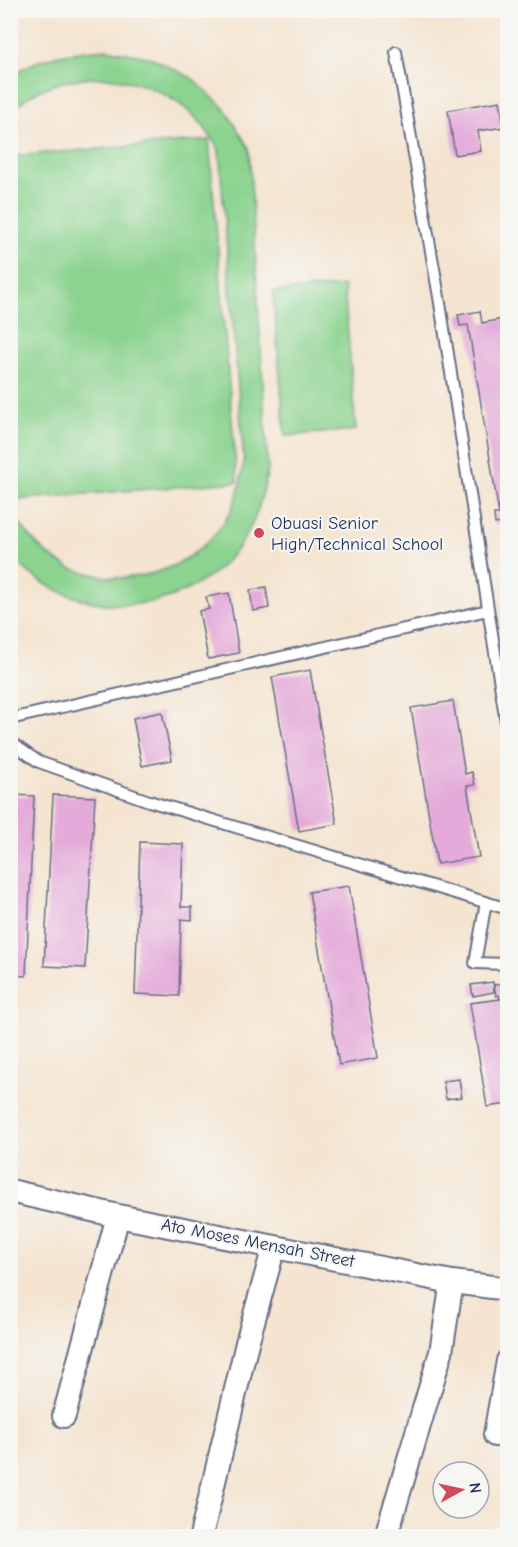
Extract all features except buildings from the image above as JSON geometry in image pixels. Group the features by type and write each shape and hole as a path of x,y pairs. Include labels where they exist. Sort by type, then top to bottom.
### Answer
{"street":[{"name":"Ato Moses Mensah Street","path":"10,1191 118,1216 274,1247 452,1282 507,1289"},
{"path":"64,1416 118,1216"},
{"path":"201,1536 247,1344 274,1247"},
{"path":"386,1536 441,1352 452,1282"},
{"path":"495,1435 507,1361"}],"lane":[{"path":"396,51 440,297 507,735"},
{"path":"10,720 488,610"},
{"path":"10,742 39,762 149,801 507,909"},
{"path":"486,902 475,963 507,964"}],"green space":[{"path":"107,49 152,58 192,78 225,109 249,148 268,469 261,501 253,523 228,560 201,582 169,597 136,604 102,603 68,595 38,579 11,555 11,512 41,549 71,568 110,577 132,577 154,573 193,554 210,540 224,522 235,502 244,462 219,150 206,130 181,105 161,93 139,84 117,79 71,80 28,97 11,112 11,76 45,59 69,53"},
{"path":"209,140 237,482 13,500 10,464 11,156"},
{"path":"344,286 356,430 285,436 273,292"}],"place":[{"name":"Obuasi Senior High/Technical School","path":"259,533"}]}
